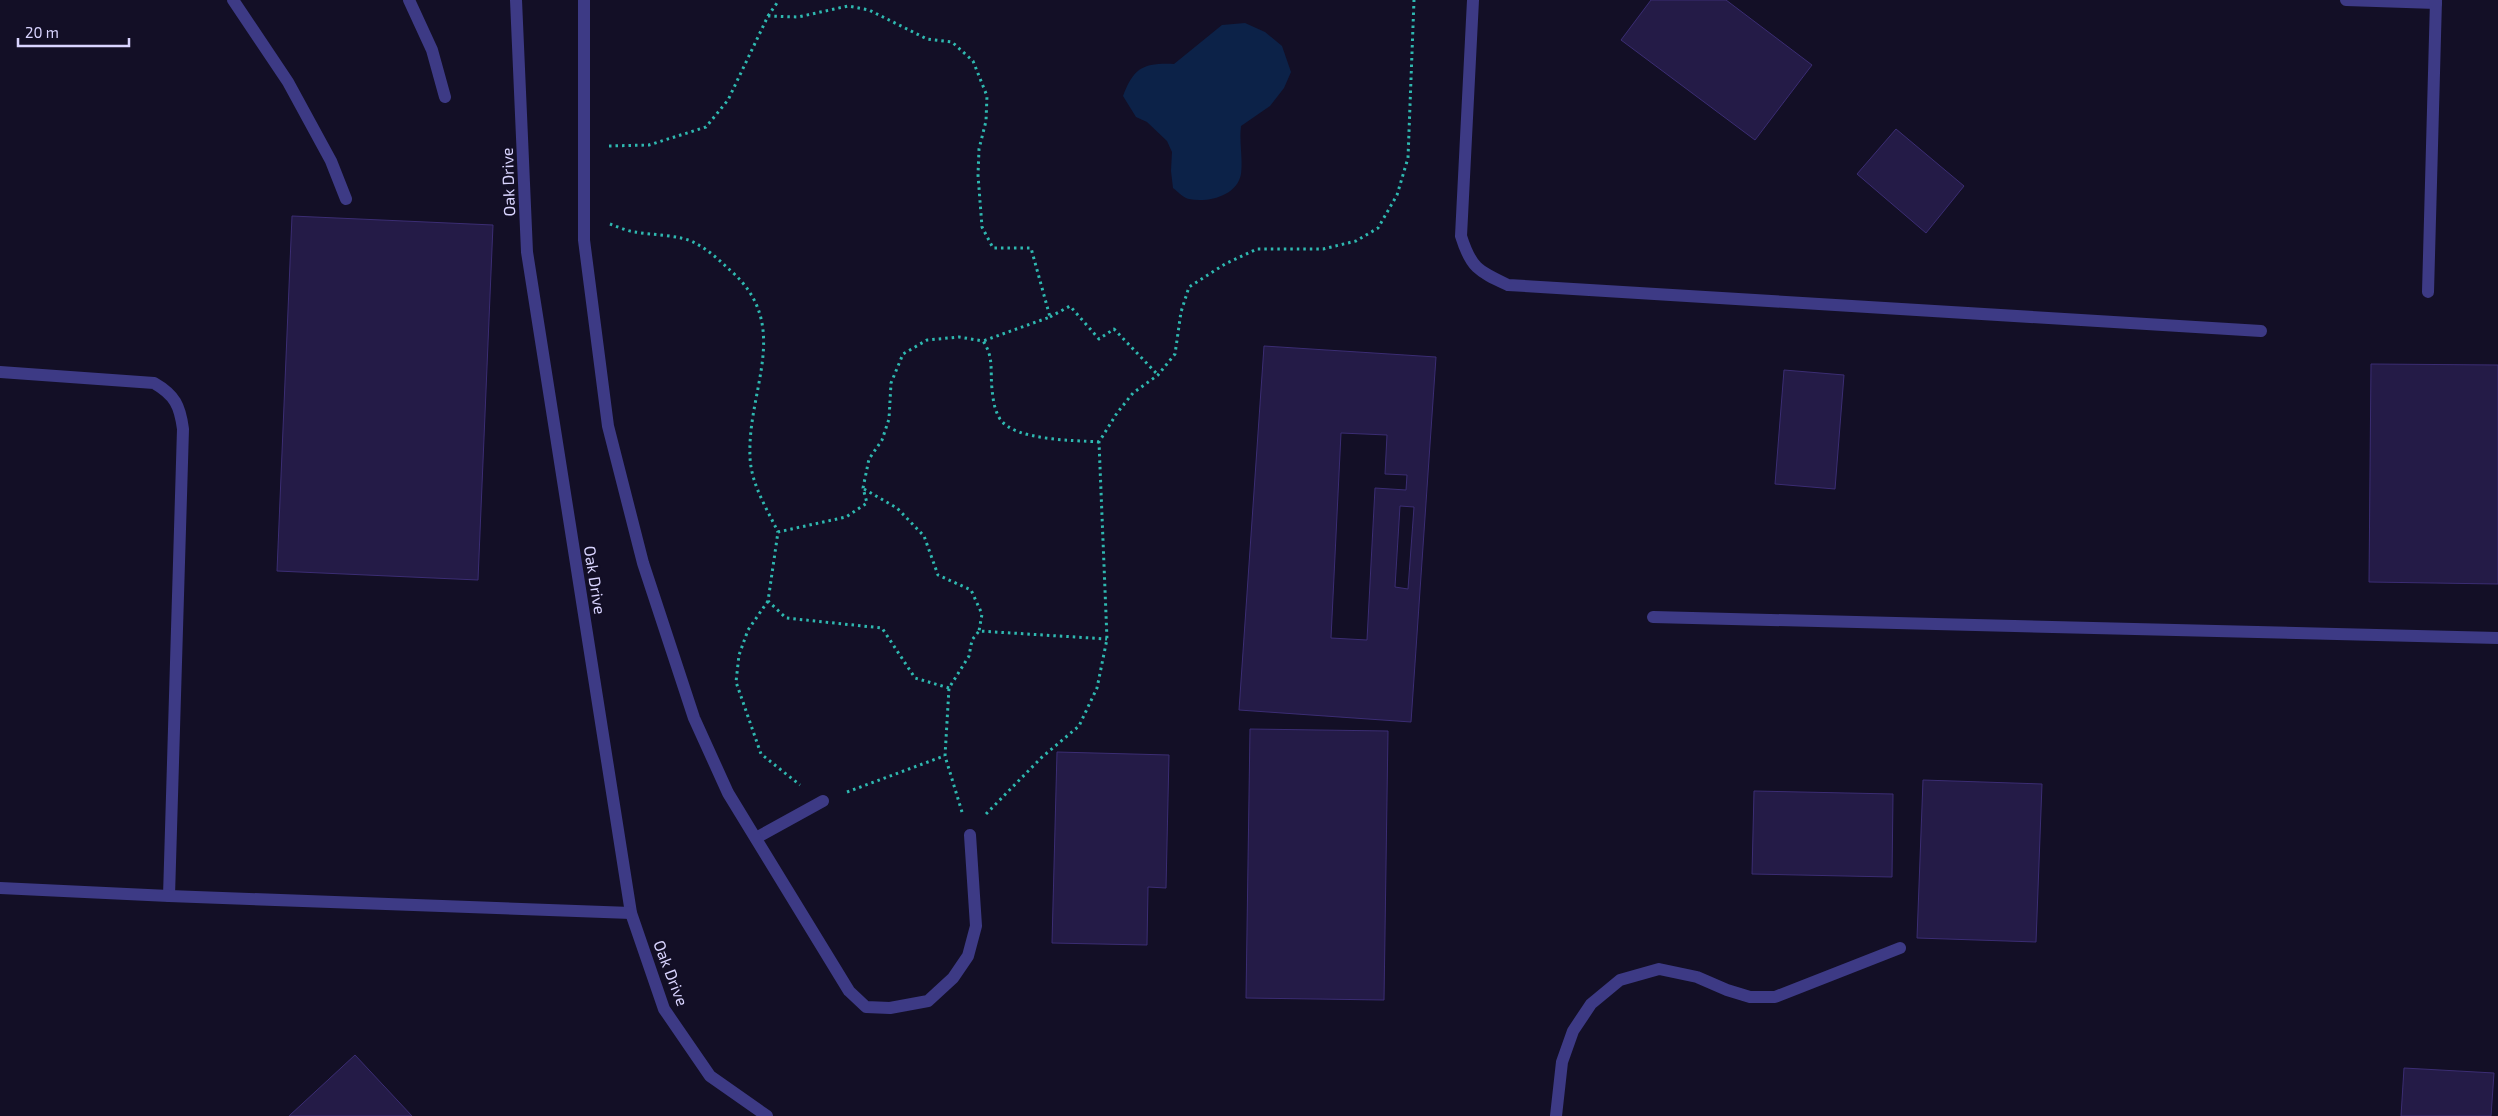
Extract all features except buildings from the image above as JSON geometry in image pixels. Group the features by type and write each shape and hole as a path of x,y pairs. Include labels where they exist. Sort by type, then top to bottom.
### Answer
{"street":[{"path":"233,0 288,82 331,161 346,198"},
{"path":"409,0 432,50 445,97"},
{"name":"Oak Drive","path":"516,0 527,252 631,913 664,1009 710,1076 767,1116"},
{"path":"584,0 584,240 608,426 643,563 694,718 728,793 849,991 866,1007 890,1008 928,1002 953,978 968,956 976,926 970,835"},
{"path":"1473,0 1461,236 1468,258 1483,274 1508,285 2261,331"},
{"path":"2346,0 2436,1 2428,292"},
{"path":"0,372 154,383 170,392 181,413 183,429 169,896"},
{"path":"1653,617 2498,638"},
{"path":"756,838 823,801"},
{"path":"0,888 631,913"},
{"path":"1556,1116 1562,1062 1573,1031 1591,1004 1620,980 1659,969 1697,977 1727,990 1750,997 1775,997 1900,948"}],"path":[{"path":"602,146 649,145 706,127 728,100 768,16 779,0"},
{"path":"970,835 1012,785 1079,726 1097,688 1107,639 1099,442 1117,413 1133,393 1158,375 1175,354 1181,312 1188,287 1225,264 1257,250 1323,249 1356,241 1378,228 1397,195 1408,158 1414,0"},
{"path":"768,16 798,17 848,6 870,10 927,39 952,42 973,61 987,96 986,120 979,149 978,167 982,227 993,248 1031,248 1050,316"},
{"path":"604,222 633,232 694,242 713,254 740,278 755,299 763,323 765,349 757,391 750,458 752,474 778,532 768,602 745,639 739,655 736,682 761,754 780,771 823,801 945,756"},
{"path":"778,532 846,517 867,503 863,488 868,460 882,440 889,419 892,383 903,354 927,340 959,337 983,341 1050,316 1070,306 1099,339 1114,329 1158,375"},
{"path":"983,341 989,351 992,363 994,405 1001,420 1016,430 1034,436 1099,442"},
{"path":"863,488 898,508 924,536 938,575 971,590 982,614 978,631 972,640 969,656 949,688 945,756 970,835"},
{"path":"768,602 786,618 882,628 915,678 949,688"},
{"path":"978,631 1107,639"}],"water":[{"path":"1245,23 1265,32 1282,46 1291,72 1284,88 1270,106 1241,126 1241,174 1234,188 1228,193 1213,199 1197,200 1187,198 1173,188 1171,171 1172,152 1167,141 1147,122 1136,117 1123,96 1131,79 1141,69 1155,64 1174,64 1222,25"}]}
